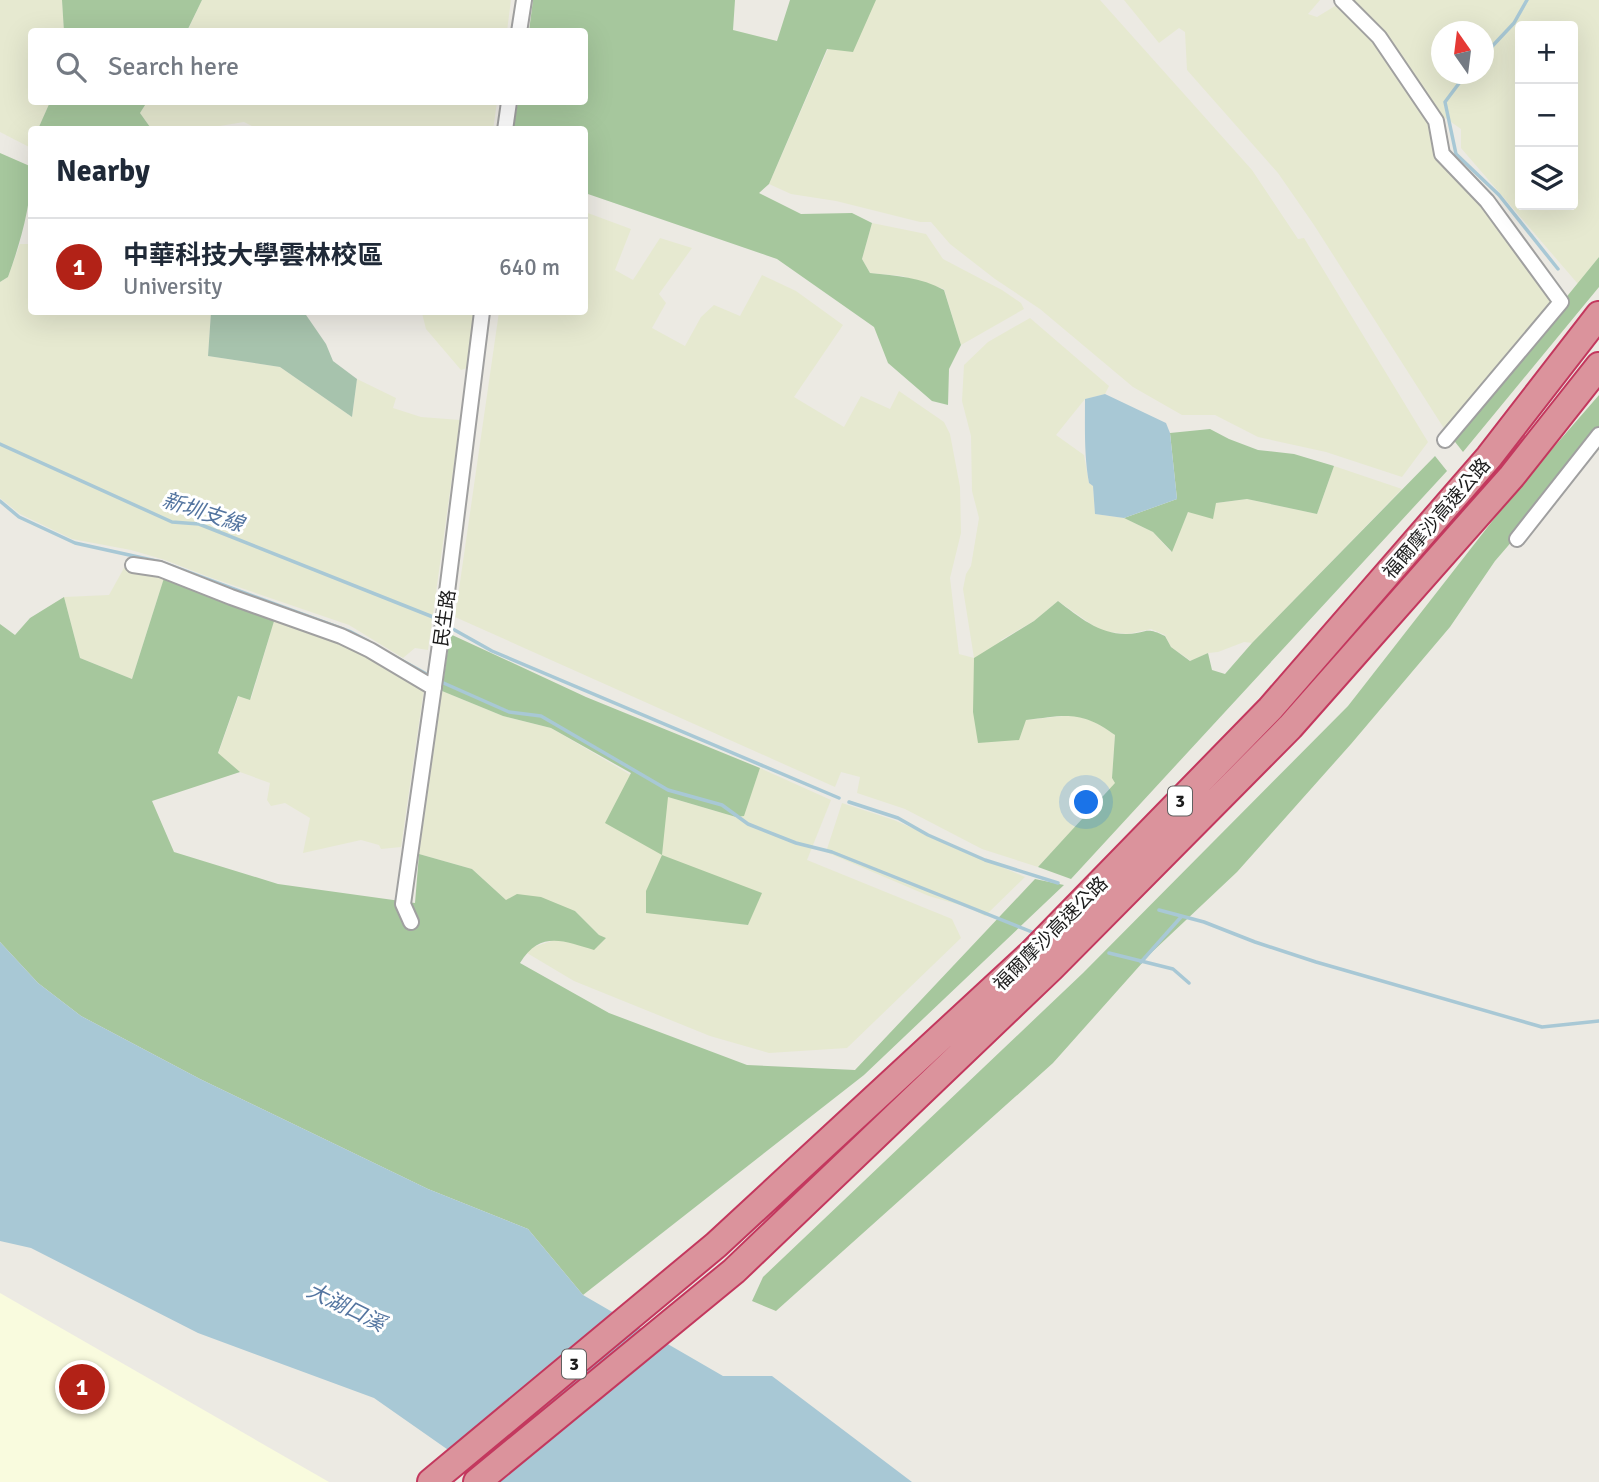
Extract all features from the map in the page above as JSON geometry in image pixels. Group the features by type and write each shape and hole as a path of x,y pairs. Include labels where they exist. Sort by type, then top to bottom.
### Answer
{"highway":[{"name":"福爾摩沙高速公路","path":"431,1482 716,1245 1032,953 1270,709 1489,457 1599,315"},
{"name":"福爾摩沙高速公路","path":"477,1482 734,1271 1051,968 1290,727 1512,476 1599,366"}],"street":[{"path":"520,28 524,0"},
{"path":"1342,0 1379,37 1436,121 1443,154 1487,201 1561,302 1445,440"},
{"path":"506,126 509,105"},
{"name":"民生路","path":"411,922 403,904 434,688 482,315"},
{"path":"1517,539 1599,435"},
{"path":"133,565 160,569 341,636 434,688"}],"shaded area":[{"path":"0,0 62,0 64,28 28,28 28,105 49,105 39,126 28,126 28,146 0,132"},
{"path":"202,0 511,0 507,28 189,28"},
{"path":"876,0 1100,0 1252,170 1298,239 1304,238 1428,442 1402,477 1326,452 1258,437 1215,415 1182,415 1133,387 1040,309 950,244 931,222 920,222 836,201 791,194 769,184 828,49"},
{"path":"1124,0 1320,0 1308,14 1317,17 1335,6 1376,43 1428,119 1440,165 1490,214 1557,304 1445,430 1278,173 1187,70 1185,32 1179,28 1159,43"},
{"path":"1351,0 1599,0 1599,257 1578,284 1461,148 1461,129 1441,115 1383,32"},
{"path":"145,105 497,105 494,126 252,126 244,122 219,126 149,126 140,113"},
{"path":"588,213 631,229 615,270 633,280 660,238 692,248 659,294 666,303 652,328 685,346 701,317 714,305 740,316 762,275 796,291 843,325 794,397 844,427 861,396 890,409 899,391 944,422 950,434 960,487 961,533 950,578 959,654 974,658 963,589 971,566 979,518 972,491 971,436 962,401 964,365 988,342 1030,318 1109,386 1105,394 1085,399 1056,435 1084,455 1089,483 1093,486 1095,514 1124,518 1153,532 1171,552 1188,512 1216,503 1247,499 1317,514 1334,466 1402,489 1252,643 1244,642 1191,661 1171,647 1165,635 1151,629 1128,634 1101,631 1058,601 1034,621 1001,640 1026,720 1073,715 1096,722 1115,735 1112,778 1116,783 1038,867 982,849 905,809 857,793 860,777 841,772 835,787 455,617 499,315 588,315"},
{"path":"872,223 926,234 943,259 1002,290 1021,303 1024,309 961,345 944,289 902,276 870,273 862,259"},
{"path":"20,244 28,244 28,315 211,315 208,356 280,367 352,417 357,379 396,398 393,408 421,417 460,420 428,650 415,648 403,658 349,625 165,560 131,550 72,539 20,514 0,498 0,282 8,277"},
{"path":"211,315 306,315 326,344 333,361 357,379 352,417 280,367 208,356"},
{"path":"422,315 474,315 467,368 461,370 426,329"},
{"path":"124,568 164,578 132,679 80,658 64,597 109,595"},
{"path":"275,618 343,641 424,689 401,847 381,849 379,845 361,840 303,853 310,818 285,803 271,806 267,800 270,783 240,772 218,754 239,695 251,699"},
{"path":"442,691 503,716 551,728 668,797 736,817 743,816 760,768 831,800 807,860 952,919 961,938 847,1048 769,1053 710,1036 574,981 527,953 530,948 558,939 599,935 575,911 506,900 472,869 419,854","holes":["761,893 748,925 696,918"]},
{"path":"842,803 894,820 1025,877 985,916 970,908 929,896 826,852"},
{"path":"0,1293 329,1482 0,1482"}],"green space":[{"path":"62,0 202,0 188,28 64,28"},
{"path":"533,0 735,0 733,30 777,41 790,0 876,0 853,52 827,49 769,184 759,193 801,214 852,213 872,223 862,259 870,273 917,280 944,290 961,345 949,369 948,405 932,401 888,363 874,327 777,259 588,194 588,126 514,126 517,105 588,105 588,28 529,28"},
{"path":"49,105 145,105 140,113 149,126 39,126"},
{"path":"0,153 28,165 28,204 8,277 0,282"},
{"path":"1599,257 1599,287 1463,452 1452,438"},
{"path":"1599,395 1599,440 1495,561 1450,627 1237,872 1151,953 1053,1063 776,1311 752,1301 763,1277 1083,973 1348,706 1515,492"},
{"path":"1210,429 1258,450 1294,454 1334,466 1317,514 1247,499 1216,503 1213,519 1188,512 1172,552 1153,532 1124,518 1177,499 1170,433"},
{"path":"1435,456 1447,471 1071,879 1038,867 1115,783 1112,778 1115,735 1092,721 1063,716 1026,720 1019,740 978,743 973,712 974,658 1034,621 1058,601 1090,624 1108,632 1128,634 1150,631 1165,636 1171,647 1190,661 1208,653 1212,670 1225,674"},
{"path":"164,578 212,593 275,618 250,700 238,696 218,753 240,772 152,801 174,852 278,884 415,903 419,854 472,869 506,900 517,894 541,897 575,911 599,935 606,938 594,950 563,941 544,942 528,953 520,963 609,1013 747,1065 855,1070 1035,879 1064,885 864,1075 583,1295 528,1229 428,1189 200,1079 81,1016 38,983 0,942 0,624 15,635 30,618 64,597 80,658 132,679"},
{"path":"450,634 586,697 760,768 744,816 736,817 668,797 662,855 605,823 631,773 551,728 503,716 442,691"},
{"path":"662,855 762,893 748,925 646,913 646,891"}],"water":[{"path":"1105,394 1166,423 1170,433 1177,499 1124,518 1095,514 1093,486 1089,483 1086,462 1085,399"},
{"name":"大湖口溪","path":"0,942 38,983 81,1016 200,1079 428,1189 528,1229 583,1295 723,1376 772,1376 912,1482 494,1482 374,1398 198,1333 31,1248 0,1241"}],"waterway":[{"path":"1494,44 1514,23 1527,0"},
{"path":"1458,84 1445,102 1456,154 1499,195 1558,269"},
{"name":"新圳支線","path":"0,444 172,522 199,524 438,619"},
{"path":"0,501 19,517 75,543 161,562 351,632 368,641"},
{"path":"451,628 492,651 839,798"},
{"path":"390,654 432,677"},
{"path":"439,681 509,712 541,716 668,790 722,805 748,824 796,843 832,852 1037,934"},
{"path":"849,802 898,818 928,835 985,860 1058,883"},
{"path":"1159,910 1204,922 1316,962 1542,1027 1599,1021"},
{"path":"1141,962 1181,917"},
{"path":"1109,953 1173,969 1189,983"}],"place":[{"name":"中華科技大學雲林校區","path":"82,1387"}]}
